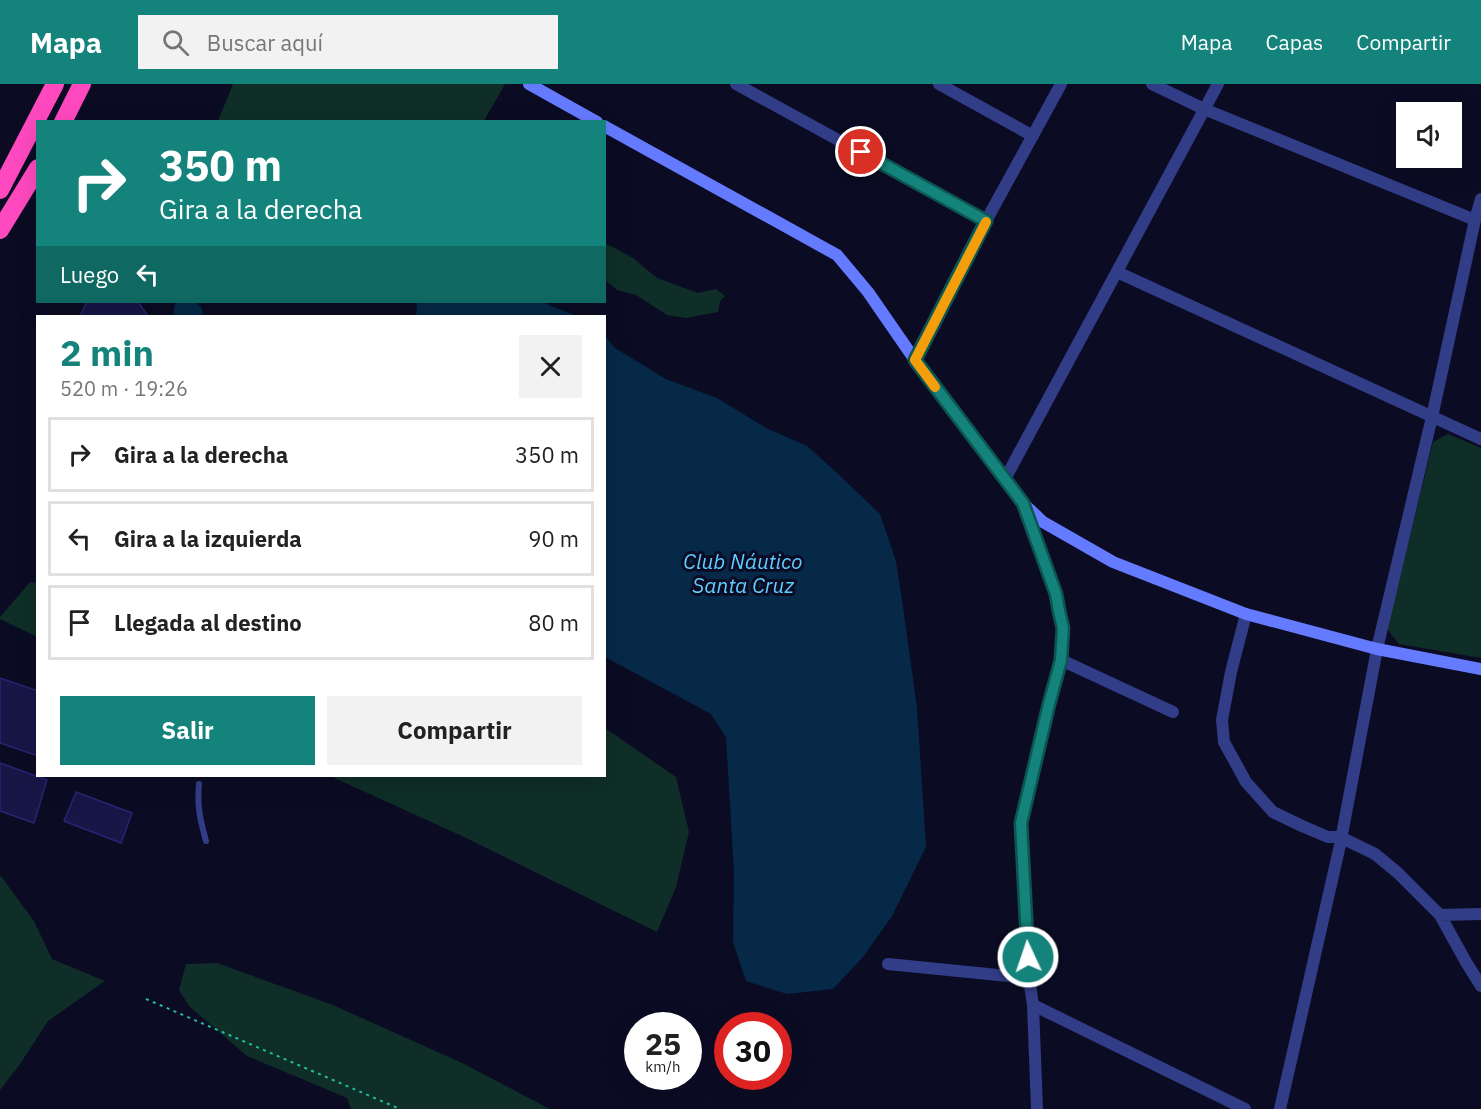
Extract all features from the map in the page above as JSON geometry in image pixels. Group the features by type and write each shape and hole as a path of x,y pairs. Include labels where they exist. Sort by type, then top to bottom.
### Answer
{"highway":[{"path":"36,120 55,84"},
{"path":"64,120 82,84"},
{"path":"0,190 36,121"},
{"path":"0,230 36,171"}],"street":[{"path":"529,84 593,120"},
{"path":"736,84 986,221"},
{"path":"939,84 1033,136"},
{"path":"915,360 986,221 1061,84"},
{"path":"1152,84 1204,109 1475,220"},
{"path":"1005,479 1218,84"},
{"path":"606,127 837,255 868,292 915,360 1023,503 1043,522 1113,562 1246,614 1377,649 1481,669"},
{"path":"1280,1109 1337,856 1377,649 1481,199"},
{"path":"1117,272 1481,439"},
{"path":"1023,503 1056,594 1063,628 1061,660 1021,823 1029,978 1033,1005 1037,1109"},
{"path":"1246,614 1222,720 1224,742 1246,782 1273,812 1328,837 1340,837 1375,854 1398,873 1440,915 1481,986"},
{"path":"1061,660 1173,712"},
{"path":"1440,915 1481,914"},
{"path":"888,964 1029,978"},
{"path":"1033,1005 1245,1109"}],"lane":[{"path":"199,784 198,809 206,841"}],"path":[{"path":"146,999 400,1109"}],"green space":[{"path":"233,84 505,84 485,120 218,120"},
{"path":"606,245 633,258 657,278 698,293 716,289 725,296 720,301 718,312 686,318 667,315 636,295 617,290 606,281"},
{"path":"1448,434 1481,448 1481,658 1399,644 1387,629 1433,442"},
{"path":"30,582 36,583 36,637 0,617"},
{"path":"606,729 676,777 689,832 676,887 657,932 462,836 332,777 606,777"},
{"path":"0,875 34,921 52,959 105,981 48,1021 0,1090"},
{"path":"217,963 333,1005 462,1063 550,1109 351,1109 347,1098 247,1056 189,1006 179,990 186,964"}],"water":[{"path":"175,303 197,303 202,308 203,315 173,315"},
{"path":"417,303 545,303 574,315 416,315"},
{"name":"Club Náutico Santa Cruz","path":"606,337 615,348 666,379 717,398 766,428 807,446 880,514 896,561 917,708 926,847 892,916 863,957 833,989 787,994 746,981 733,942 734,873 726,737 711,714 606,658"}],"building":[{"path":"86,303 139,303 147,315 80,315"},
{"path":"0,678 36,690 36,755 0,743"},
{"path":"0,763 47,780 34,823 0,811"},
{"path":"76,792 132,813 121,843 64,821"}],"slow traffic":[{"path":"935,387 915,360 986,222"}],"route":[{"path":"861,152 986,221 915,360 1023,503 1056,594 1063,628 1061,660 1021,823 1028,957"}]}
